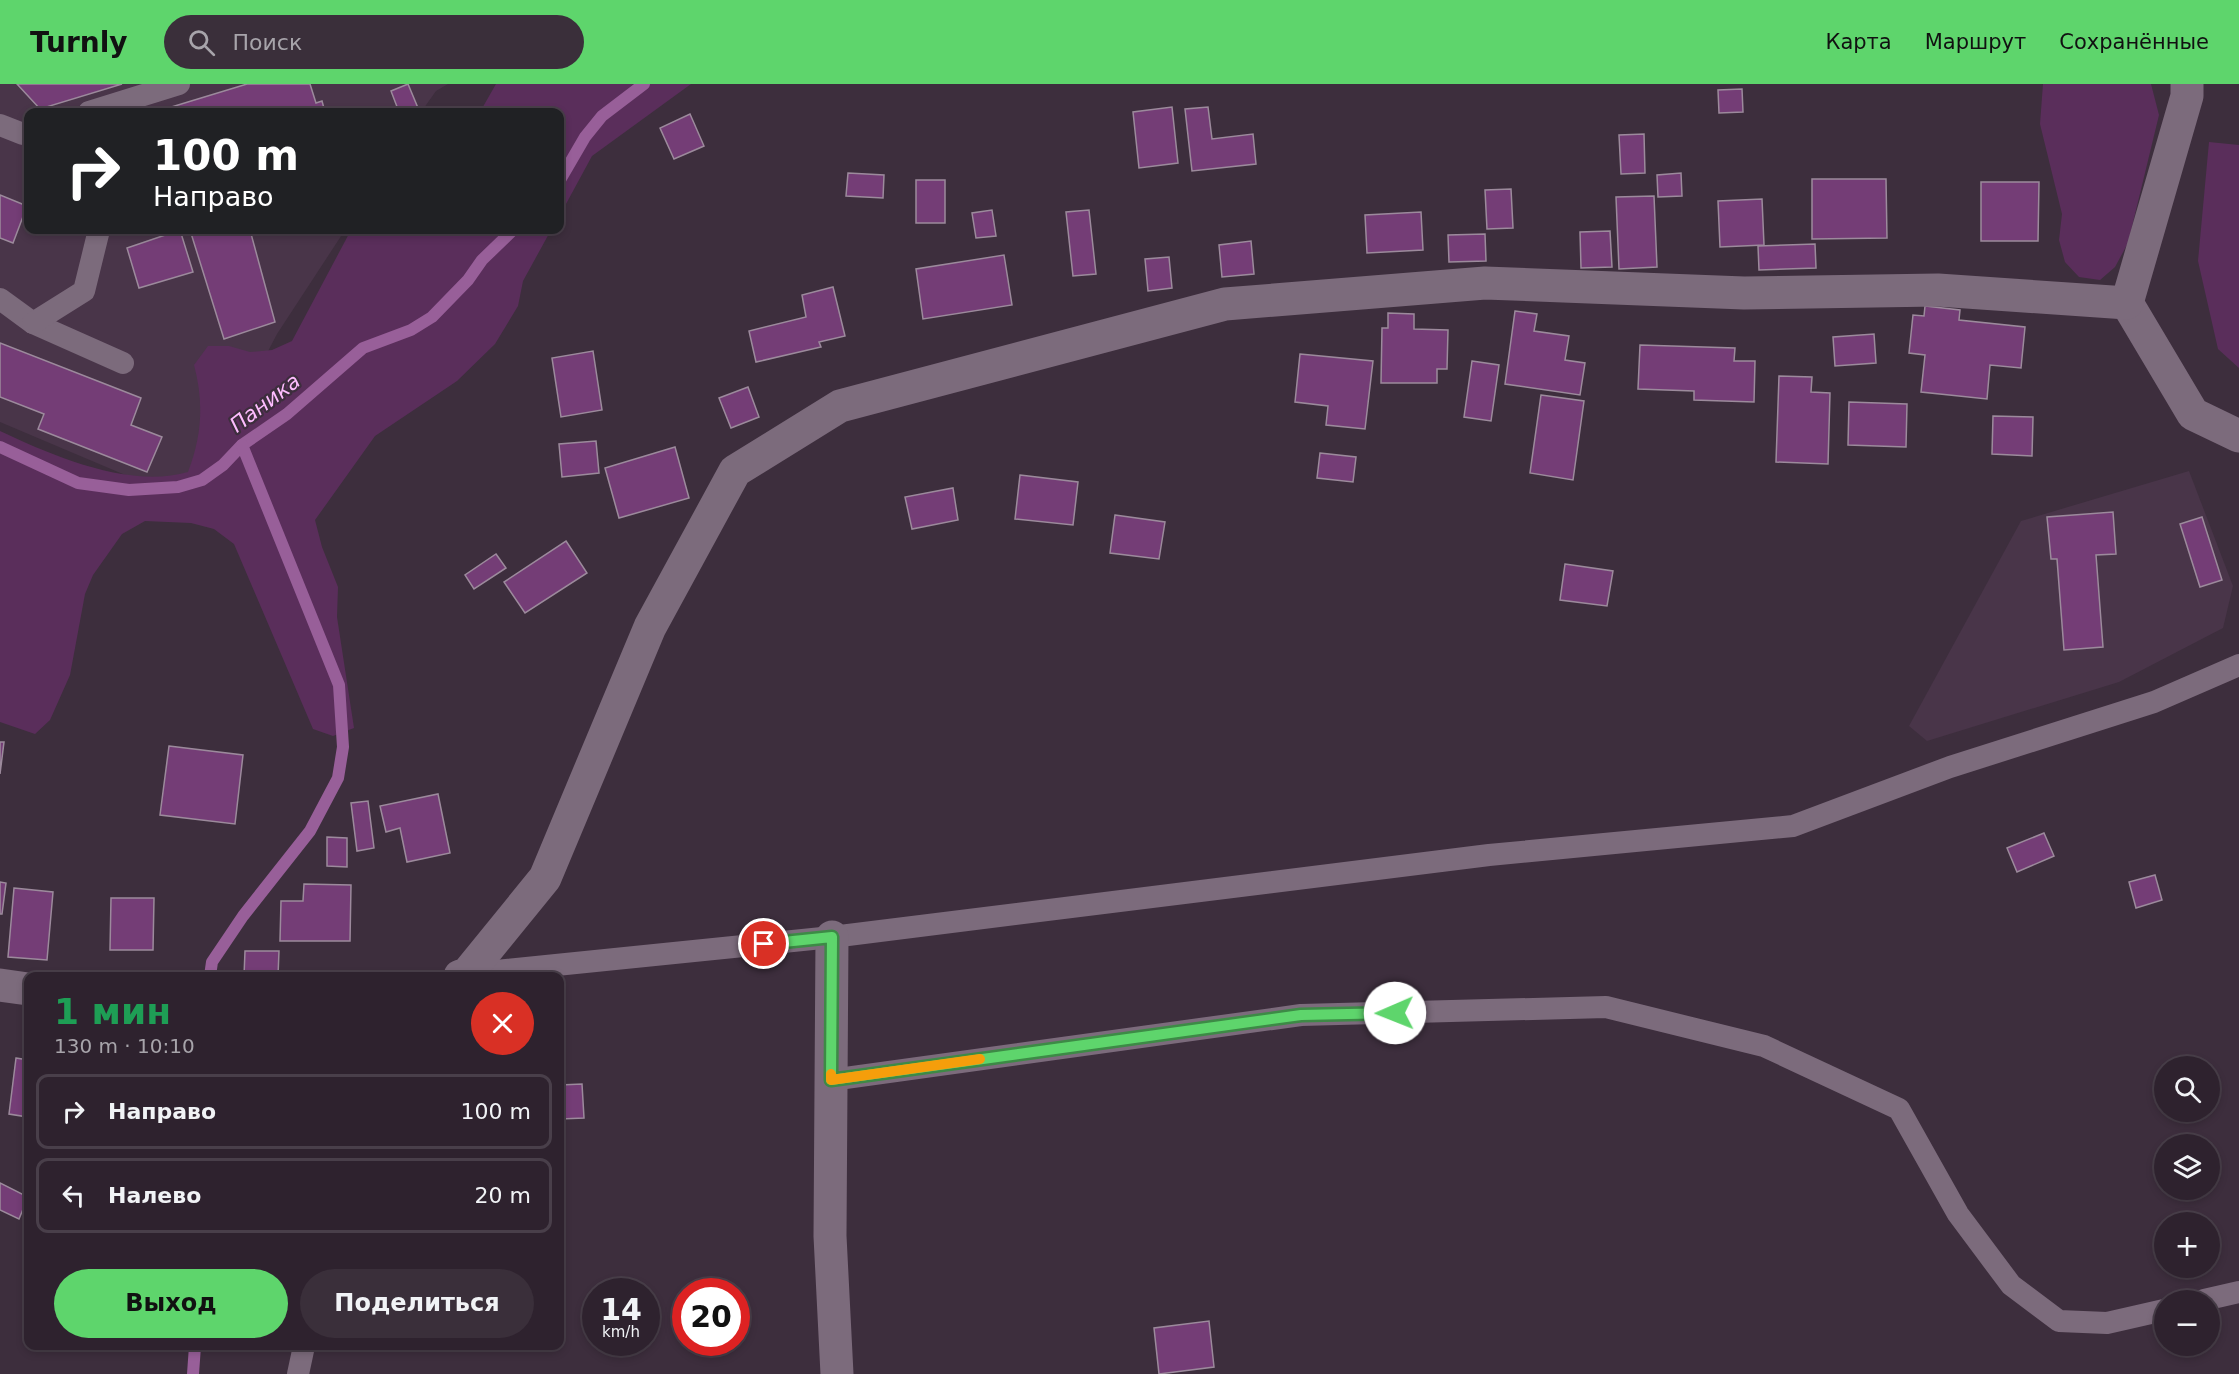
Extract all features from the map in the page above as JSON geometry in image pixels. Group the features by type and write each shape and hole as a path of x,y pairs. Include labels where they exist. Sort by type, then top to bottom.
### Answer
{"street":[{"path":"2187,84 2187,96 2127,303 2193,414 2239,436"},
{"path":"467,972 545,878 650,627 735,471 840,406 1225,303 1485,283 1744,293 1938,290 2127,303"},
{"path":"832,937 830,1236 837,1374"},
{"path":"0,985 24,988"}],"lane":[{"path":"102,108 179,84"},
{"path":"0,125 24,134"},
{"path":"33,324 84,291 98,234"},
{"path":"0,299 33,324 123,363"},
{"path":"493,972 832,937 1489,855 1793,826 1950,767 2154,702 2239,665"},
{"path":"831,1080 1301,1015 1605,1007 1764,1046 1899,1109 1958,1214 2010,1285 2059,1321 2107,1323 2154,1312"},
{"path":"2220,1296 2239,1292"},
{"path":"298,1374 303,1350"}],"shaded area":[{"path":"0,84 448,84 436,91 424,108 24,108 24,234 342,234 277,334 189,502 0,422"},
{"path":"496,84 691,84 592,156 564,208 564,108 482,108"},
{"path":"2043,84 2151,84 2159,115 2128,243 2115,267 2100,280 2079,277 2065,262 2059,240 2062,214 2040,124"},
{"path":"2209,142 2239,145 2239,368 2218,349 2198,261"},
{"path":"349,234 549,234 523,281 518,306 495,344 457,381 375,436 315,520 322,547 338,587 337,617 354,728 333,736 313,729 234,544 214,529 191,523 145,521 122,534 93,575 85,594 70,675 50,720 35,734 0,722 0,431 67,459 117,473 165,476 188,472 193,459 200,419 199,392 194,365 208,346 229,346 250,352 272,350 292,341"},
{"path":"2189,471 2233,586 2223,628 2119,682 1927,741 1909,726 2021,521"}],"building":[{"path":"17,84 122,84 43,108 39,108"},
{"path":"247,84 310,84 316,103 322,101 324,108 168,108"},
{"path":"408,84 418,108 397,108 391,91"},
{"path":"1742,89 1743,112 1719,113 1718,90"},
{"path":"1172,107 1178,163 1139,168 1133,112"},
{"path":"1208,107 1212,139 1253,134 1256,164 1192,171 1185,109"},
{"path":"690,114 704,146 674,159 660,128"},
{"path":"1644,134 1645,173 1621,174 1619,135"},
{"path":"848,173 884,175 883,198 846,196"},
{"path":"1681,173 1682,196 1658,197 1657,175"},
{"path":"1812,179 1886,179 1887,238 1812,239"},
{"path":"916,180 945,180 945,223 916,223"},
{"path":"1981,182 2039,182 2038,241 1981,241"},
{"path":"1511,189 1513,228 1487,229 1485,190"},
{"path":"0,195 24,205 24,214 13,243 0,238"},
{"path":"1654,196 1657,267 1619,269 1616,197"},
{"path":"1762,199 1764,245 1720,247 1718,201"},
{"path":"992,210 996,236 976,238 972,213"},
{"path":"1089,210 1096,274 1073,276 1066,212"},
{"path":"1421,212 1423,250 1367,253 1365,215"},
{"path":"1610,231 1612,267 1581,268 1580,232"},
{"path":"168,234 181,234 193,272 139,288 127,248"},
{"path":"191,234 251,234 275,322 224,339"},
{"path":"1485,234 1486,261 1449,262 1448,235"},
{"path":"1251,241 1254,274 1222,277 1219,245"},
{"path":"1815,244 1816,268 1759,270 1758,246"},
{"path":"1004,255 1012,305 923,319 916,269"},
{"path":"1169,257 1172,288 1148,291 1145,259"},
{"path":"833,287 845,336 819,342 821,347 756,362 749,331 806,317 802,295"},
{"path":"1925,306 1960,310 1959,320 2025,327 2021,368 1990,365 1987,399 1921,392 1925,355 1909,353 1913,315 1924,316"},
{"path":"1515,311 1537,314 1534,331 1569,336 1565,360 1585,363 1580,395 1505,384"},
{"path":"1388,313 1414,314 1414,329 1448,330 1447,369 1437,369 1437,383 1381,383 1382,328 1388,328"},
{"path":"1874,334 1876,363 1835,366 1833,337"},
{"path":"0,343 141,398 131,425 162,437 147,472 38,429 44,414 0,397"},
{"path":"1640,345 1735,348 1734,361 1755,361 1754,402 1694,400 1694,391 1638,389"},
{"path":"593,351 602,410 561,417 552,358"},
{"path":"1300,354 1373,361 1365,429 1326,425 1328,406 1295,402"},
{"path":"1472,361 1499,365 1491,421 1464,417"},
{"path":"1779,376 1812,377 1811,392 1830,393 1828,464 1776,462"},
{"path":"748,387 759,417 731,428 719,398"},
{"path":"1541,395 1584,401 1573,480 1530,473"},
{"path":"1849,402 1907,404 1906,447 1848,445"},
{"path":"1993,416 2033,417 2032,456 1992,454"},
{"path":"596,441 599,473 562,477 559,444"},
{"path":"675,447 689,498 619,518 605,468"},
{"path":"1320,453 1356,457 1353,482 1317,478"},
{"path":"1020,475 1078,482 1073,525 1015,519"},
{"path":"953,488 958,520 912,529 905,497"},
{"path":"2113,512 2116,554 2096,555 2103,647 2064,650 2057,559 2051,559 2047,517"},
{"path":"1115,515 1165,522 1159,559 1110,553"},
{"path":"2202,517 2222,580 2200,587 2180,524"},
{"path":"566,541 587,573 525,613 504,582"},
{"path":"496,554 506,568 474,589 465,575"},
{"path":"1565,564 1613,571 1607,606 1560,600"},
{"path":"0,742 4,742 0,774"},
{"path":"169,746 243,755 235,824 160,815"},
{"path":"438,794 450,853 407,862 400,828 386,832 380,806"},
{"path":"368,801 374,848 357,851 351,803"},
{"path":"2044,833 2054,856 2017,872 2007,848"},
{"path":"327,837 347,838 347,867 327,866"},
{"path":"2155,875 2162,900 2136,908 2129,882"},
{"path":"0,882 6,883 2,914 0,914"},
{"path":"304,884 351,885 350,941 280,941 281,901 303,901"},
{"path":"14,888 53,892 47,960 8,957"},
{"path":"111,898 154,898 153,950 110,950"},
{"path":"245,951 279,951 278,972 244,972"},
{"path":"16,1058 24,1059 24,1116 9,1114"},
{"path":"582,1084 584,1118 564,1119 564,1085"},
{"path":"0,1183 24,1195 24,1207 19,1219 0,1210"},
{"path":"1209,1321 1214,1367 1159,1374 1154,1328"}],"waterway":[{"name":"Паника","path":"564,173 585,137 602,116 644,84"},
{"name":"Паника","path":"0,447 78,483 129,490 178,487 202,480 223,465 242,445 287,414 363,348 411,330 432,317 468,280 482,260 509,234"},
{"path":"211,972 212,962 243,916 310,831 338,778 343,747 339,685 242,445"},
{"path":"193,1374 195,1350"}],"slow traffic":[{"path":"831,1074 831,1080 980,1059"}],"route":[{"path":"764,944 832,937 831,1080 1301,1015 1395,1013"}]}
